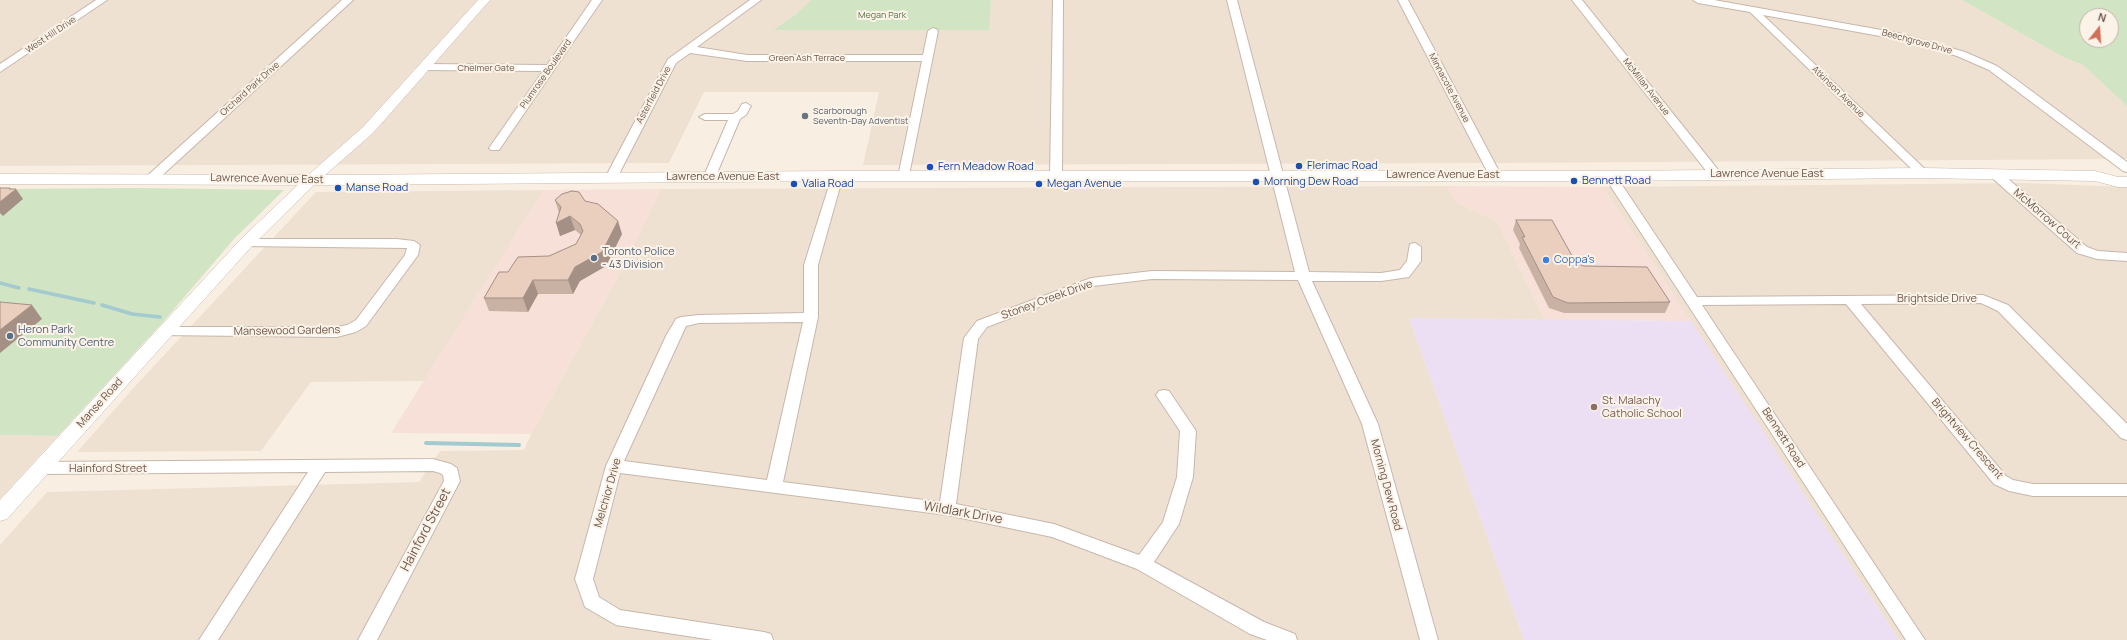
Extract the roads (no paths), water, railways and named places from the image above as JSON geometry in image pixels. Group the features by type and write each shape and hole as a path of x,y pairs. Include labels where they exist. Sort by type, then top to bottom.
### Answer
{"main road":[{"name":"Lawrence Avenue East","path":"2095,176 2095,171 2098,169 2127,168"},
{"name":"Lawrence Avenue East","path":"0,179 151,178 311,180 837,176 1610,176 1923,173 2095,176 2118,182 2127,182"}],"street":[{"name":"West Hill Drive","path":"0,69 102,0"},
{"name":"Orchard Park Drive","path":"151,178 348,0"},
{"name":"Manse Road","path":"0,513 246,243 311,180 368,130 484,0"},
{"name":"Plumrose Boulevard","path":"495,148 597,0"},
{"name":"Asterfield Drive","path":"611,178 672,61 686,49 756,0"},
{"path":"1056,176 1058,0"},
{"path":"1232,0 1276,176"},
{"name":"Minnacote Avenue","path":"1403,0 1495,175"},
{"name":"McMillan Avenue","path":"1577,0 1715,174"},
{"name":"Beechgrove Drive","path":"1698,0 1898,36 1961,54 1993,68 2127,168"},
{"name":"Atkinson Avenue","path":"1754,11 1923,173"},
{"path":"904,177 933,32"},
{"name":"Green Ash Terrace","path":"686,49 747,58 927,58"},
{"name":"Chelmer Gate","path":"423,68 550,68"},
{"path":"705,117 735,117 742,113 746,106"},
{"path":"709,178 735,117"},
{"name":"McMorrow Court","path":"1995,174 2082,250 2097,255 2127,257"},
{"path":"774,485 810,317 811,265 837,176"},
{"name":"Morning Dew Road","path":"1276,176 1303,276 1370,424 1429,640"},
{"name":"Bennett Road","path":"1610,176 1916,640"},
{"name":"Mansewood Gardens","path":"164,332 337,332 351,329 361,323 411,255 414,245 396,243 246,243"},
{"name":"Stoney Creek Drive","path":"947,509 971,338 982,324 1091,282 1152,275 1381,278 1404,274 1414,261 1415,247"},
{"name":"Brightside Drive","path":"1692,301 1983,299 1995,303 2003,308 2127,434"},
{"name":"Brightview Crescent","path":"1850,300 2000,480 2009,485 2033,490 2127,490"},
{"name":"Melchior Drive","path":"764,640 616,617 591,602 584,579 614,466 673,336 681,322 699,319 810,317"},
{"path":"1143,564 1172,524 1186,477 1188,431 1164,395"},
{"name":"Hainford Street","path":"40,468 167,469 433,465 445,468 451,472 453,476 452,481 366,640"},
{"path":"208,640 320,466"},
{"name":"Wildlark Drive","path":"614,466 774,485 947,509 1054,531 1143,564 1257,628 1288,640"}],"waterway":[{"path":"0,283 19,288"},
{"path":"29,289 94,303"},
{"path":"102,305 132,314 160,317"},
{"path":"426,443 519,445"}],"place":[{"name":"Scarborough Seventh-Day Adventist","path":"805,116"},
{"name":"Flerimac Road","path":"1299,166"},
{"name":"Fern Meadow Road","path":"930,167"},
{"name":"Bennett Road","path":"1574,181"},
{"name":"Morning Dew Road","path":"1256,182"},
{"name":"Valia Road","path":"794,184"},
{"name":"Megan Avenue","path":"1039,184"},
{"name":"Manse Road","path":"338,188"},
{"name":"Toronto Police - 43 Division","path":"594,258"},
{"name":"Coppa's","path":"1546,260"},
{"name":"Heron Park Community Centre","path":"10,336"},
{"name":"St. Malachy Catholic School","path":"1594,407"}],"park label":[{"name":"Megan Park","path":"882,15"}]}
